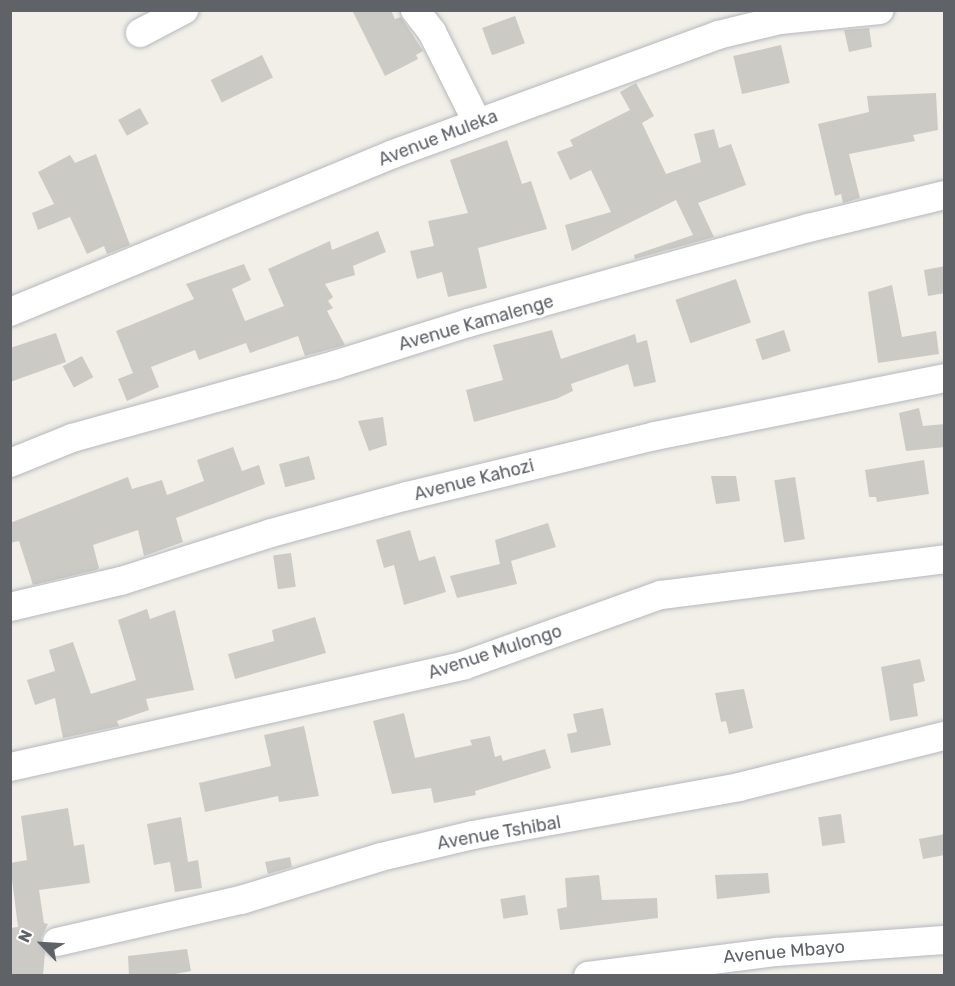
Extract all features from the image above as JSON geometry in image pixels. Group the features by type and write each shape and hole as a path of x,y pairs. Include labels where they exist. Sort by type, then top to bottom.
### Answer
{"street":[{"path":"140,33 184,10"},
{"path":"415,10 432,32 477,123"},
{"name":"Avenue Muleka","path":"10,312 477,123 718,36 780,20 880,10"},
{"name":"Avenue Kamalenge","path":"10,463 72,438 335,365 468,323 808,228 945,195"},
{"name":"Avenue Kahozi","path":"10,608 121,581 271,533 430,491 655,436 945,378"},
{"name":"Avenue Mulongo","path":"10,767 465,665 661,595 945,559"},
{"name":"Avenue Tshibal","path":"57,942 241,900 427,846 739,787 945,736"},
{"name":"Avenue Mbayo","path":"588,975 743,956 945,940"}],"building":[{"path":"352,10 391,10 395,19 401,17 423,51 416,55 418,59 385,76"},
{"path":"515,16 525,43 492,55 482,28"},
{"path":"869,28 872,47 849,52 844,30"},
{"path":"781,45 790,83 742,94 733,56"},
{"path":"262,55 273,77 222,102 211,80"},
{"path":"636,83 654,116 642,123 666,174 701,162 694,134 714,129 719,148 731,144 746,185 698,203 714,237 635,259 634,255 693,235 676,200 572,251 565,225 611,212 591,170 570,180 557,152 573,146 570,140 630,110 620,92"},
{"path":"936,93 938,130 913,135 915,141 849,154 860,198 843,203 841,194 835,196 818,124 869,112 867,96"},
{"path":"140,108 149,124 127,136 118,120"},
{"path":"507,140 522,184 531,181 547,229 478,248 487,288 448,297 442,272 417,279 410,251 434,246 428,221 468,213 450,160"},
{"path":"96,154 130,245 107,254 104,246 87,254 70,217 38,230 32,213 54,204 38,172 70,155 75,163"},
{"path":"378,231 386,252 353,266 355,275 325,284 333,297 328,301 333,308 327,311 345,345 305,356 298,336 250,353 246,343 199,360 195,350 151,367 159,387 127,401 118,379 133,373 116,331 194,299 186,284 244,264 251,280 232,289 245,321 284,306 268,269 330,241 332,250"},
{"path":"945,266 945,293 928,296 924,270"},
{"path":"736,279 751,322 690,343 675,300"},
{"path":"892,285 902,337 936,331 939,354 878,363 868,292"},
{"path":"552,330 561,359 635,334 637,343 647,340 656,382 634,387 628,364 571,384 573,391 556,399 474,422 466,390 503,380 493,345"},
{"path":"784,330 791,351 762,360 755,339"},
{"path":"56,333 66,362 10,382 10,348"},
{"path":"82,356 93,377 74,388 63,366"},
{"path":"919,408 923,426 945,424 945,447 906,451 899,413"},
{"path":"383,417 387,445 369,451 358,421"},
{"path":"233,447 242,471 259,465 265,484 176,518 183,542 144,556 138,530 93,545 99,568 96,570 33,585 19,541 10,543 10,523 128,477 132,489 162,480 167,495 204,481 197,460"},
{"path":"309,456 315,479 285,487 279,464"},
{"path":"924,460 929,494 877,502 876,497 869,497 865,470"},
{"path":"711,476 736,476 740,501 716,504"},
{"path":"795,477 805,539 784,543 774,480"},
{"path":"548,523 556,547 511,561 517,584 457,598 450,576 500,564 495,540"},
{"path":"410,530 419,561 435,556 446,592 404,605 394,565 384,568 376,540"},
{"path":"291,553 296,587 278,589 273,556"},
{"path":"147,609 150,619 175,610 194,690 146,699 149,710 117,721 119,726 63,738 55,698 35,705 27,680 55,671 49,650 73,642 91,694 136,680 118,620"},
{"path":"315,617 326,653 235,679 228,654 274,641 272,630"},
{"path":"920,659 925,681 913,684 918,716 890,721 881,667"},
{"path":"744,689 753,728 729,734 726,721 721,722 715,693"},
{"path":"603,708 611,745 571,753 567,734 577,732 573,714"},
{"path":"404,713 415,758 472,745 470,740 490,736 495,757 501,755 503,761 545,749 551,768 475,791 476,795 434,803 431,788 392,794 373,721"},
{"path":"304,726 319,796 279,802 278,796 205,812 199,783 271,766 264,735"},
{"path":"68,808 74,846 84,844 90,883 39,890 44,923 48,924 41,938 45,953 43,975 10,975 10,928 18,927 10,863 27,860 21,816"},
{"path":"841,814 845,843 822,846 818,817"},
{"path":"181,817 188,862 198,860 202,888 175,892 170,862 154,865 147,824"},
{"path":"945,834 945,855 923,859 919,839"},
{"path":"290,857 292,867 268,874 265,862"},
{"path":"768,873 770,893 717,899 715,875"},
{"path":"599,875 602,900 657,898 658,918 560,930 557,909 567,907 565,878"},
{"path":"525,895 528,915 503,919 500,899"},
{"path":"187,949 191,971 170,975 129,975 128,956"}]}
